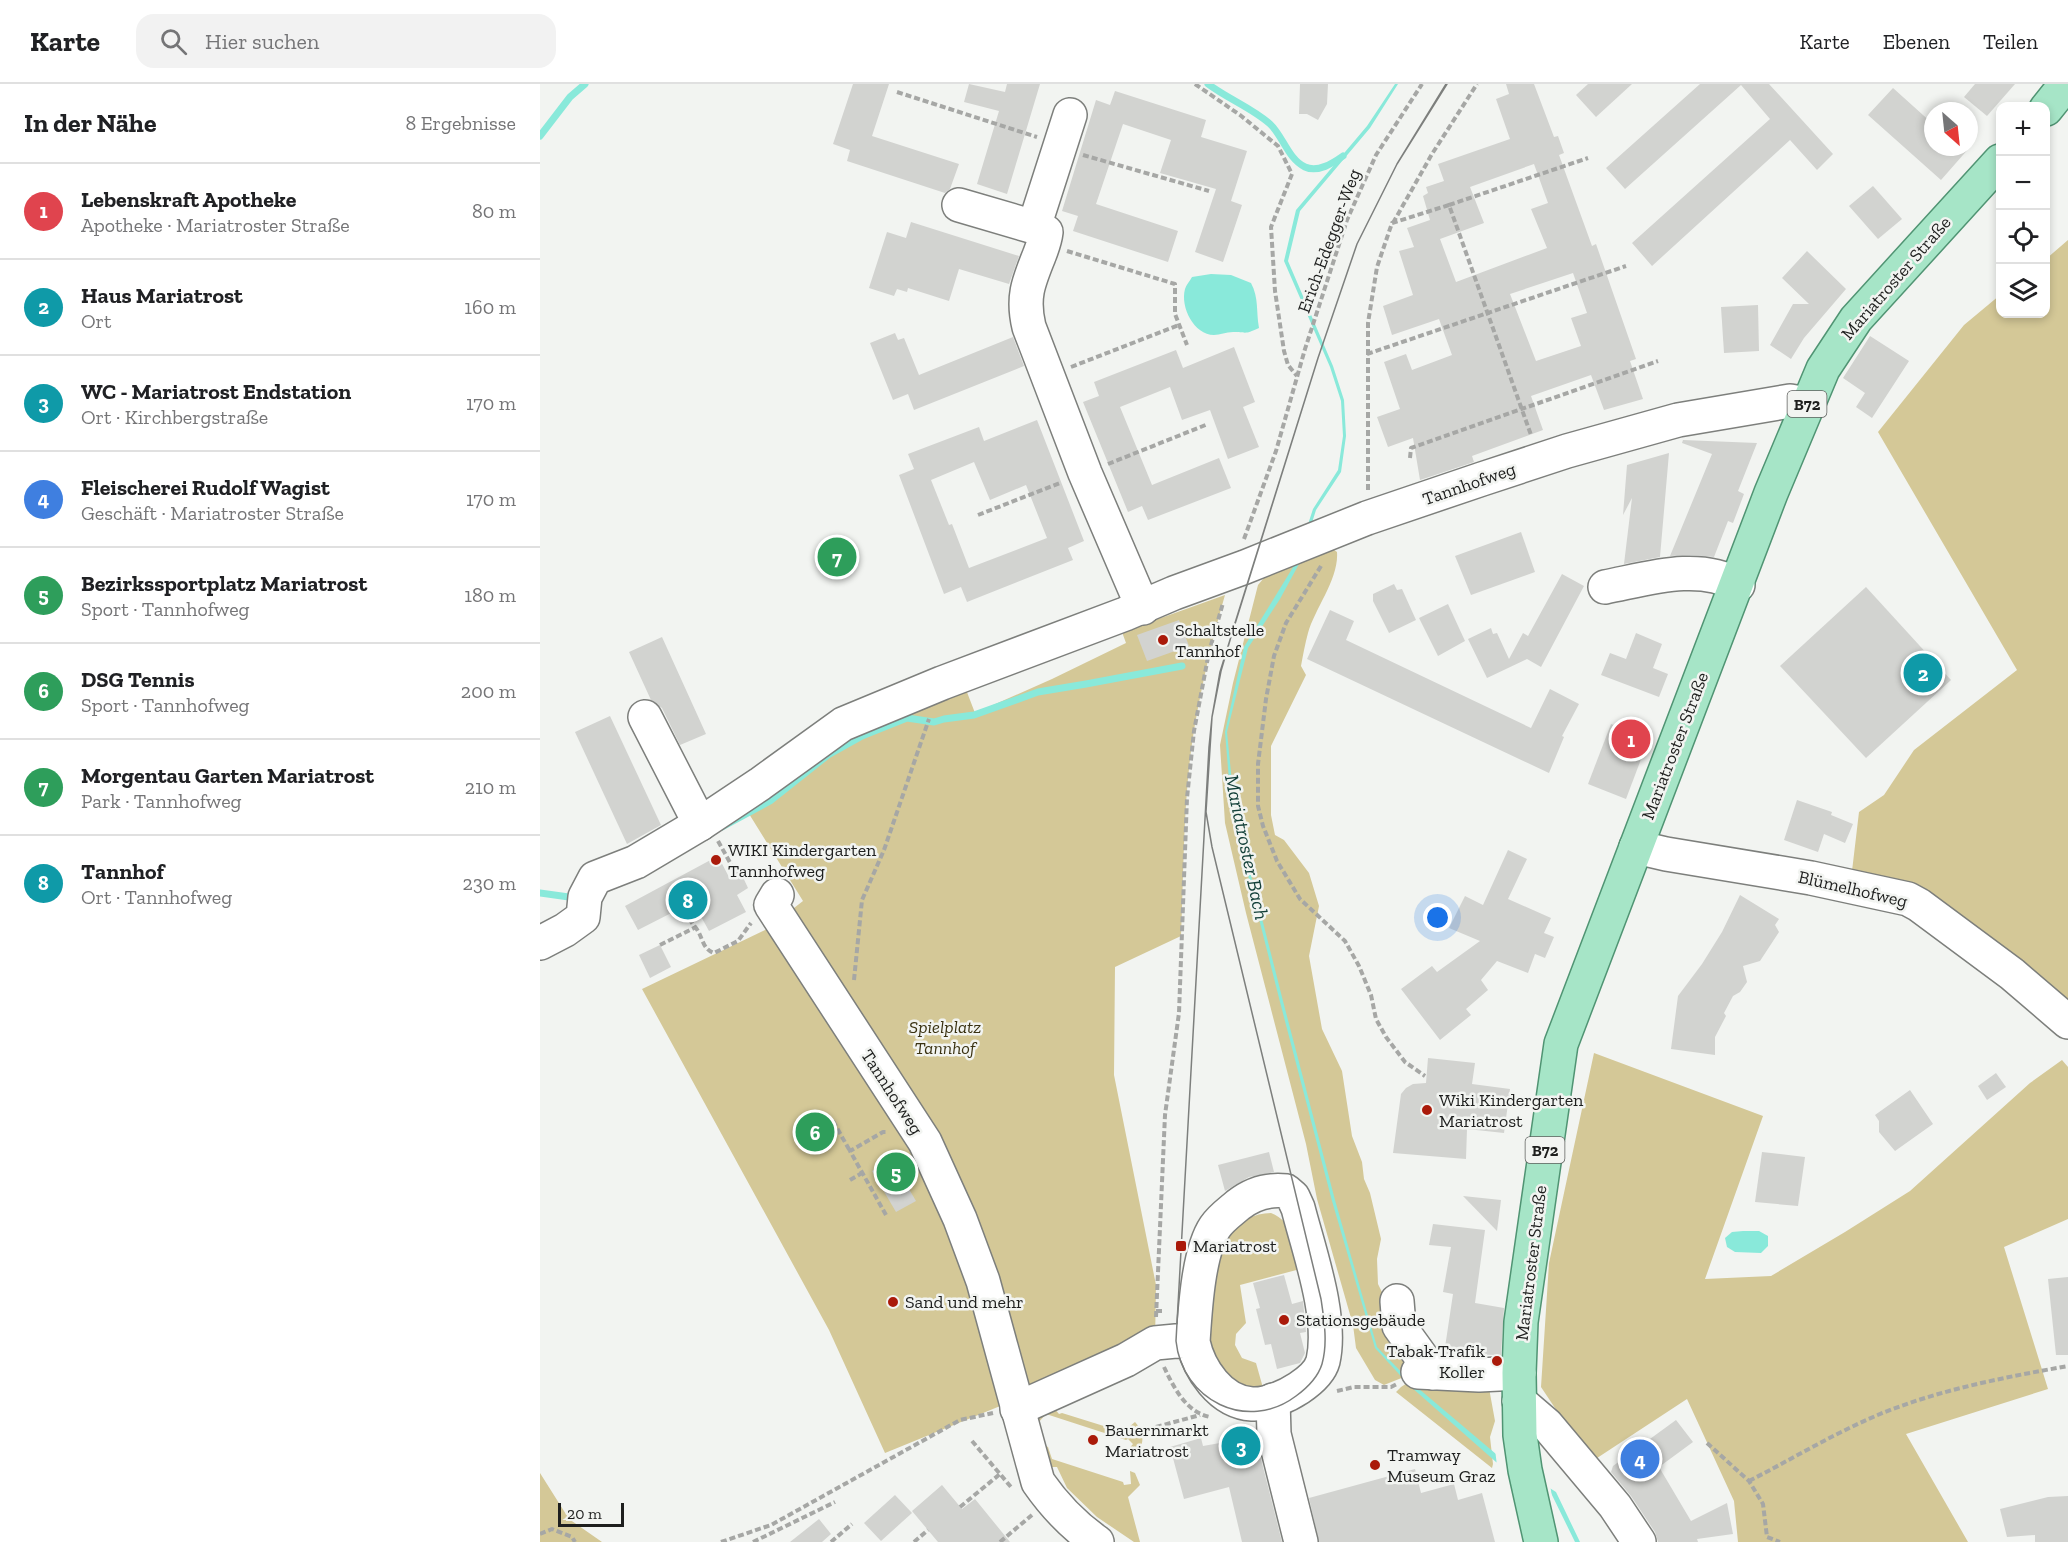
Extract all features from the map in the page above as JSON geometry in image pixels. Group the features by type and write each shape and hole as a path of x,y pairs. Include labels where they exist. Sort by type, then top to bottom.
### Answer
{"main road":[{"path":"2050,104 2066,84"},
{"name":"Mariatroster Straße","path":"1541,1542 1531,1504 1520,1435 1521,1322 1561,1044 1807,404 1823,369 1856,319 1996,166"}],"street":[{"path":"1063,136 1027,287 1025,309 1029,327 1085,473 1143,608"},
{"path":"959,205 1039,235"},
{"name":"Tannhofweg","path":"540,943 565,930 583,917 585,897 595,878 636,862 703,822 843,724 942,683 1143,608 1174,593 1343,528 1567,451 1678,420 1790,401 1807,404"},
{"path":"1605,587 1682,573 1723,576 1737,585"},
{"path":"645,717 703,822"},
{"name":"Blümelhofweg","path":"1636,847 1811,878 1908,899 2012,974 2068,1022"},
{"name":"Tannhofweg","path":"777,896 771,906 925,1142 960,1219 982,1281 1038,1482 1072,1522 1097,1542"},
{"path":"1265,1191 1286,1191 1293,1197 1297,1207 1309,1249 1324,1319 1323,1363 1312,1377 1295,1391 1273,1400 1252,1404 1235,1400 1222,1391 1202,1369 1193,1342 1206,1246 1213,1230 1221,1219 1246,1199 1265,1191"},
{"path":"1397,1301 1399,1326 1426,1372 1479,1375 1519,1387 1547,1425 1615,1506 1639,1542"},
{"path":"1017,1409 1126,1360 1155,1343 1193,1342"},
{"path":"1273,1400 1274,1434 1301,1542"}],"path":[{"path":"1195,84 1204,86 1278,147 1292,174 1271,227 1275,291 1284,351 1288,366 1297,376"},
{"name":"Erich-Edegger-Weg","path":"1155,1343 1165,1116 1179,1014 1187,798 1194,731 1209,652 1232,572 1276,451 1315,316 1347,220 1376,155 1422,84"},
{"path":"1425,1076 1397,1054 1376,1019 1371,995 1359,966 1345,942 1300,899 1278,861 1263,826 1258,806 1258,764 1274,656 1286,623 1343,528 1377,267 1392,223 1432,154 1477,84"},
{"path":"897,92 1063,136 1209,191"},
{"path":"1392,223 1588,158"},
{"path":"1449,205 1532,439"},
{"path":"1039,235 1175,284 1175,314 1187,345"},
{"path":"1367,354 1626,266"},
{"path":"1048,376 1179,325"},
{"path":"1410,458 1411,448 1658,361"},
{"path":"978,515 1208,424"},
{"path":"846,1022 851,1007 862,900 885,850 931,714"},
{"path":"703,822 737,875"},
{"path":"684,911 696,927 705,946 714,953 738,941 753,920"},
{"path":"660,945 696,927"},
{"path":"833,1121 886,1215"},
{"path":"850,1151 883,1132 893,1132 925,1142"},
{"path":"850,1180 862,1173"},
{"path":"1156,1311 1165,1311"},
{"path":"1155,1343 1172,1383 1191,1408 1201,1415 1156,1427"},
{"path":"1749,1481 1884,1412 1929,1396 2022,1374 2068,1366"},
{"path":"721,1542 771,1525 960,1420 1017,1409"},
{"path":"1707,1443 1749,1481 1763,1504 1767,1537 1779,1542"},
{"path":"960,1507 1000,1474"},
{"path":"753,1542 835,1502"},
{"path":"1000,1542 1034,1514"},
{"path":"831,1542 852,1524"},
{"path":"540,1534 552,1529 572,1537 575,1542"},
{"path":"914,1542 928,1530"}],"green space":[{"path":"2068,240 2068,1021 1919,905 1850,888 1859,812 1884,795 1914,750 2017,670 1878,432 1964,325 1996,298 1996,318 2050,318 2050,256"},
{"path":"1326,544 1337,552 1337,562 1331,583 1308,633 1301,666 1306,675 1271,746 1271,815 1275,835 1284,840 1309,873 1319,906 1309,956 1322,1029 1342,1071 1352,1136 1362,1162 1364,1179 1370,1193 1381,1239 1377,1259 1378,1284 1404,1337 1409,1375 1384,1385 1375,1380 1356,1348 1353,1325 1317,1199 1306,1144 1225,823 1220,745 1258,585 1278,561"},
{"name":"Spielplatz Tannhof","path":"1225,595 1204,679 1190,756 1184,833 1181,936 1115,967 1114,1075 1156,1285 1155,1343 885,1453 829,1330 642,989 767,929 803,901 746,809 849,733 965,687 975,713 1126,643 1122,632"},
{"path":"1594,1053 1763,1116 1705,1279 1771,1276 1910,1191 2030,1083 2062,1060 2068,1067 2068,1219 2004,1247 2048,1389 1906,1434 1968,1542 1738,1542 1734,1501 1687,1399 1591,1462 1541,1387 1549,1263"},
{"path":"1271,1213 1285,1222 1290,1229 1304,1268 1240,1285 1246,1323 1236,1334 1235,1345 1242,1358 1256,1363 1265,1395 1234,1384 1204,1343 1211,1282 1224,1243 1235,1228 1251,1217"},
{"path":"1415,1378 1489,1388 1495,1421 1490,1437 1492,1468 1396,1392"},
{"path":"1054,1408 1059,1414 1123,1432 1135,1422 1141,1432 1141,1446 1133,1453 1127,1454 1126,1452 1133,1444 1128,1439 1046,1414 1038,1423 1031,1415"},
{"path":"1043,1444 1048,1447 1052,1459 1123,1482 1124,1485 1131,1484 1130,1471 1135,1473 1140,1485 1128,1497 1140,1542 1134,1542 1097,1517 1067,1488 1057,1467 1047,1467"},
{"path":"540,1473 569,1519 602,1542 540,1542"}],"water":[{"name":"Mariatroster Bach","path":"1395,84 1398,84 1370,128 1300,211 1288,261 1333,366 1344,400 1346,436 1341,472 1316,510 1299,564 1280,599 1248,648 1227,732 1233,793 1238,824 1283,1001 1335,1200 1377,1347 1412,1383 1496,1454 1556,1492 1580,1542 1575,1542 1551,1493 1496,1462 1410,1386 1375,1348 1332,1201 1280,1002 1235,824 1230,792 1225,732 1244,647 1295,564 1313,509 1338,470 1343,436 1341,401 1330,367 1284,261 1296,210 1367,126"},
{"path":"1211,274 1231,275 1251,283 1256,299 1259,328 1248,332 1214,335 1207,334 1195,325 1190,319 1185,304 1185,289 1192,277"},
{"path":"1759,1231 1768,1236 1768,1246 1761,1253 1735,1252 1727,1247 1725,1238 1732,1232"}],"pier":[{"path":"1495,1449 1550,1484 1553,1504 1549,1495 1497,1466"}],"building":[{"path":"853,84 889,84 872,136 959,164 950,189 945,193 847,161 850,150 833,144"},
{"path":"969,84 1005,92 1007,84 1040,84 1007,194 977,184 999,111 964,102"},
{"path":"1300,84 1328,84 1327,104 1318,120 1307,114 1299,114"},
{"path":"1506,84 1534,84 1554,137 1558,136 1564,153 1559,155 1592,246 1596,244 1636,359 1630,361 1643,399 1604,410 1591,375 1531,396 1543,430 1472,456 1474,462 1420,480 1413,438 1388,447 1377,417 1400,409 1384,362 1406,354 1412,370 1452,355 1439,319 1392,335 1383,306 1413,295 1399,251 1414,247 1407,228 1430,220 1423,196 1428,193 1426,187 1444,181 1438,164 1510,139 1496,99 1509,94","holes":["1534,164 1548,203 1531,209 1547,248 1456,282 1440,239 1484,223 1470,187","1573,273 1587,313 1571,318 1581,346 1536,361 1510,294"]},
{"path":"1588,84 1632,84 1596,117 1576,95"},
{"path":"1700,84 1769,84 1833,154 1817,170 1790,140 1652,266 1632,243 1770,119 1741,85 1625,189 1606,168"},
{"path":"1975,84 2015,84 1999,102 1996,102 1996,106 1987,116 1978,109 1978,102 1970,102 1964,97"},
{"path":"1893,88 1924,116 1924,156 1962,156 1941,180 1868,115"},
{"path":"1115,91 1206,120 1201,137 1247,151 1231,201 1242,205 1223,262 1195,252 1216,189 1160,173 1171,140 1123,124 1096,204 1178,231 1168,262 1073,231 1078,216 1062,211 1096,100 1110,105"},
{"path":"1873,186 1902,219 1878,239 1849,206"},
{"path":"911,222 1019,256 1009,284 959,269 949,301 908,288 907,292 897,289 894,296 869,288 887,232 906,238"},
{"path":"1807,251 1846,289 1804,338 1791,359 1770,345 1793,304 1809,304 1782,278"},
{"path":"1758,305 1759,351 1724,353 1721,307"},
{"path":"895,333 898,340 904,338 919,375 1013,337 1024,366 914,410 908,394 893,400 870,343"},
{"path":"1870,336 1909,361 1872,418 1856,407 1865,393 1843,378"},
{"path":"1234,347 1255,402 1243,407 1259,447 1228,459 1210,410 1182,420 1170,387 1120,407 1152,485 1219,458 1231,488 1148,520 1142,506 1128,512 1083,402 1099,396 1094,382 1176,350 1183,368"},
{"path":"1037,420 1084,541 1068,548 1073,560 967,602 961,587 944,594 899,475 914,469 908,454 979,427 984,441","holes":["974,462 990,500 1026,485 1047,538 969,568 952,524 949,525 931,480"]},
{"path":"1683,440 1757,443 1738,491 1744,494 1733,523 1728,521 1714,557 1670,556 1712,454 1682,443"},
{"path":"1669,453 1660,557 1624,564 1632,498 1623,515 1627,465"},
{"path":"1521,532 1535,572 1471,595 1455,556"},
{"path":"1562,574 1584,586 1541,667 1527,659 1487,678 1468,639 1491,628 1493,634 1497,633 1509,659 1523,633 1528,636"},
{"path":"1394,584 1397,590 1402,589 1416,620 1389,633 1373,601 1373,594"},
{"path":"1866,587 1951,680 1866,758 1780,666"},
{"path":"1448,604 1465,641 1438,656 1419,618"},
{"path":"1330,610 1354,621 1346,640 1531,728 1550,689 1579,704 1562,736 1564,737 1549,773 1307,659"},
{"name":"Schaltstelle Tannhof","path":"1179,620 1189,646 1147,661 1137,635"},
{"path":"1636,633 1662,644 1653,668 1668,674 1659,697 1601,675 1610,653 1626,659"},
{"path":"662,637 706,734 680,745 662,708 651,700 629,652"},
{"path":"610,716 661,825 627,844 575,732"},
{"path":"1611,724 1649,738 1626,799 1588,784"},
{"path":"1797,800 1832,812 1831,815 1853,824 1845,843 1824,834 1818,852 1784,840"},
{"path":"1508,850 1527,859 1508,899 1551,918 1544,933 1554,937 1545,958 1535,954 1528,973 1497,961 1481,980 1488,990 1466,1009 1471,1015 1440,1040 1401,989 1432,966 1437,972 1480,941 1449,928 1465,896 1483,905"},
{"path":"718,856 730,879 741,873 748,888 737,895 746,912 709,931 698,911 690,915 685,906 638,930 625,906"},
{"path":"1740,895 1779,919 1775,925 1779,932 1760,961 1743,966 1747,982 1740,992 1733,996 1724,1013 1726,1016 1715,1037 1715,1055 1671,1049 1678,996 1722,932"},
{"path":"660,945 671,967 650,978 639,955"},
{"path":"1428,1058 1475,1063 1472,1084 1510,1089 1504,1133 1467,1129 1466,1159 1393,1153 1401,1094 1413,1084 1426,1083"},
{"path":"1996,1073 2006,1087 1987,1100 1978,1086"},
{"path":"1910,1090 1933,1124 1895,1151 1879,1132 1879,1121 1875,1115"},
{"path":"1269,1152 1274,1172 1249,1177 1225,1191 1218,1165"},
{"path":"1762,1152 1805,1157 1798,1206 1755,1202"},
{"path":"892,1160 916,1201 896,1212 872,1171"},
{"path":"1463,1196 1501,1200 1497,1231"},
{"path":"1433,1224 1485,1230 1475,1303 1504,1308 1501,1355 1444,1354 1453,1294 1443,1292 1451,1247 1429,1245"},
{"name":"Stationsgebäude","path":"1284,1275 1292,1304 1303,1301 1306,1332 1300,1333 1305,1353 1300,1363 1277,1369 1271,1344 1265,1345 1256,1309 1260,1308 1253,1283"},
{"path":"2068,1277 2068,1355 2056,1355 2048,1279"},
{"path":"1676,1420 1693,1442 1659,1467 1691,1521 1727,1503 1733,1534 1697,1539 1698,1542 1658,1542 1655,1532 1631,1496 1611,1472 1613,1466"},
{"path":"1201,1438 1203,1446 1248,1438 1251,1457 1260,1455 1282,1542 1242,1542 1229,1487 1184,1499 1170,1447"},
{"path":"1415,1469 1421,1493 1454,1484 1458,1500 1482,1493 1495,1542 1319,1542 1309,1498"},
{"path":"942,1485 962,1509 975,1499 1010,1542 938,1542 912,1511"},
{"path":"895,1495 912,1513 881,1541 864,1523"},
{"path":"2068,1496 2068,1542 2035,1542 2035,1535 2007,1537 2000,1509 2048,1497"},
{"path":"819,1519 831,1534 822,1542 790,1542"}],"waterway":[{"path":"540,136 570,97 585,84"},
{"path":"1208,84 1270,124 1294,159 1305,167 1320,168 1343,156"},
{"path":"722,827 770,801 828,755 862,736 907,718 934,722 974,715 1038,692 1182,666"},
{"path":"540,893 576,898"}],"tram line":[{"path":"1446,84 1397,164 1357,244 1318,358 1220,672 1212,717 1209,747 1176,1341 1181,1362 1190,1380 1204,1394 1220,1404 1238,1410 1257,1411 1277,1407 1304,1389 1315,1378 1322,1364 1325,1331 1321,1299 1212,847 1206,812 1212,717 1221,671 1235,623 1318,358 1357,244 1397,164 1447,84"}],"place":[{"name":"Morgentau Garten Mariatrost","path":"837,557"},
{"name":"Schaltstelle Tannhof","path":"1163,640"},
{"name":"Haus Mariatrost","path":"1923,673"},
{"name":"Lebenskraft Apotheke","path":"1631,739"},
{"name":"WIKI Kindergarten Tannhofweg","path":"716,860"},
{"name":"Tannhof","path":"688,900"},
{"name":"Wiki Kindergarten Mariatrost","path":"1427,1110"},
{"name":"DSG Tennis","path":"815,1132"},
{"name":"Bezirkssportplatz Mariatrost","path":"896,1172"},
{"name":"Mariatrost","path":"1181,1246"},
{"name":"Sand und mehr","path":"893,1302"},
{"name":"Stationsgebäude","path":"1284,1320"},
{"name":"Tabak-Trafik Koller","path":"1497,1361"},
{"name":"Bauernmarkt Mariatrost","path":"1093,1440"},
{"name":"WC - Mariatrost Endstation","path":"1241,1446"},
{"name":"Fleischerei Rudolf Wagist","path":"1640,1459"},
{"name":"Tramway Museum Graz","path":"1375,1465"}]}
